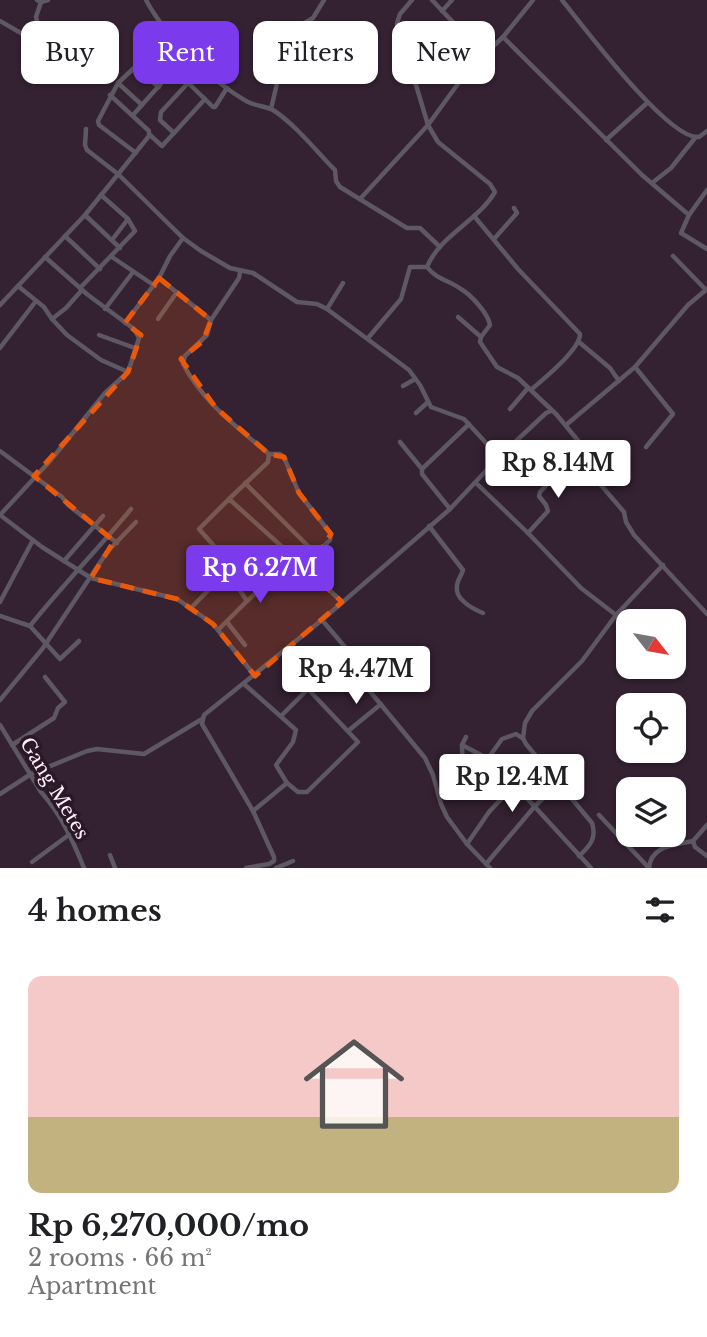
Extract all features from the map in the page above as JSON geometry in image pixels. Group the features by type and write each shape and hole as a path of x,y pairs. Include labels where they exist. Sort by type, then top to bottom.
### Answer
{"street":[{"path":"0,21 34,38 40,32 36,17 39,1 48,0"},
{"path":"146,0 158,21"},
{"path":"271,109 289,32 313,18 324,0"},
{"path":"412,0 400,14 397,23 398,61 416,85 428,125 444,149 495,189 493,196 440,247 427,267"},
{"path":"432,0 452,21"},
{"path":"442,11 452,0"},
{"path":"495,45 533,0"},
{"path":"562,0 647,103 695,138"},
{"path":"503,37 606,140 689,215"},
{"path":"119,82 134,68 159,86 133,115"},
{"path":"117,84 98,123 136,153"},
{"path":"119,84 142,105"},
{"path":"174,133 159,118 161,112 187,84"},
{"path":"189,84 215,107 228,88"},
{"path":"223,84 251,104 271,109 335,170 336,181 340,187 408,228 420,228 440,247"},
{"path":"360,199 428,125 458,84"},
{"path":"110,95 162,146 205,99"},
{"path":"606,140 647,103"},
{"path":"86,129 85,148 118,174 183,238 219,262 240,272 253,273 297,302 317,304 327,309 409,370 435,409 457,416 469,424 499,457"},
{"path":"652,183 671,168 695,138 707,131"},
{"path":"0,305 85,215 150,135"},
{"path":"707,190 689,215 681,233 707,249"},
{"path":"51,319 66,308 135,231 128,219 101,195"},
{"path":"494,239 517,213 514,208"},
{"path":"85,215 120,248"},
{"path":"474,216 518,268 578,330 579,342 610,368 619,381"},
{"path":"112,240 128,219"},
{"path":"65,236 100,269"},
{"path":"125,323 155,286 170,256 183,238"},
{"path":"112,256 155,286"},
{"path":"45,257 139,335 128,372 105,393 50,461 0,515 91,578 161,593 177,599 206,617 255,676"},
{"path":"566,425 635,367 688,305 706,289 673,257"},
{"path":"368,338 401,299 410,267 427,267 438,279 463,289 487,316 490,325 480,342 497,367 516,377 566,425 580,443 580,456 587,470 624,512 634,536 707,614"},
{"path":"105,309 133,272"},
{"path":"240,272 239,278 211,320 207,335 185,356 184,364 206,398 269,454 284,457 299,493 331,534 330,540 316,554 307,569"},
{"path":"159,278 211,320"},
{"path":"327,309 343,283"},
{"path":"18,286 44,307 51,319 67,335 101,360 128,372"},
{"path":"158,319 177,292"},
{"path":"0,348 36,301"},
{"path":"458,317 481,337"},
{"path":"99,335 135,348"},
{"path":"510,409 579,342"},
{"path":"635,367 673,414 646,446"},
{"path":"403,386 415,379"},
{"path":"416,413 428,402"},
{"path":"0,794 31,774 87,751 97,749 144,754 202,719 450,509 499,457 551,411"},
{"path":"422,469 469,424"},
{"path":"400,442 450,509"},
{"path":"0,452 117,543"},
{"path":"247,601 227,570 227,562 199,529 268,462 269,454"},
{"path":"528,533 548,511 539,496 541,490 580,456"},
{"path":"245,483 316,554"},
{"path":"475,483 581,588 616,615 582,661 527,717 523,739"},
{"path":"229,499 342,602"},
{"path":"30,626 131,509"},
{"path":"64,561 103,516"},
{"path":"0,700 46,645 107,552 136,522"},
{"path":"429,526 463,569 456,587 458,592 468,607 483,613"},
{"path":"0,602 33,540"},
{"path":"191,608 241,556"},
{"path":"622,609 663,565"},
{"path":"218,630 263,587"},
{"path":"0,616 30,626 61,659 79,641"},
{"path":"322,620 356,660 359,678 425,758 447,817 488,866 535,806 558,784"},
{"path":"227,622 245,645"},
{"path":"231,645 240,638"},
{"path":"281,716 310,684 283,651"},
{"path":"12,745 54,718 57,709 65,702 45,677"},
{"path":"244,684 293,727 296,734 276,765 287,783 298,792 307,792 358,742 308,689"},
{"path":"348,731 381,704"},
{"path":"202,719 202,724 253,811 274,857 276,868 293,861"},
{"name":"Gang Metes","path":"0,725 70,834 84,868"},
{"path":"489,757 502,738 516,734 523,739 592,823 594,829 591,845 579,856"},
{"path":"438,792 463,778 462,745 466,737"},
{"path":"462,745 489,757 591,868"},
{"path":"253,811 287,783"},
{"path":"467,844 489,812 514,785"},
{"path":"599,815 649,868 650,860 657,851 693,841 707,825"},
{"path":"32,862 70,834"},
{"path":"693,841 695,847 707,856"},
{"path":"110,855 115,868"},
{"path":"246,868 274,861"}],"highlighted area":[{"path":"159,278 211,320 203,341 181,359 216,408 269,454 284,457 299,493 331,534 308,570 342,602 255,676 213,624 177,599 91,578 114,541 34,476 128,372 141,335 125,323"}]}
